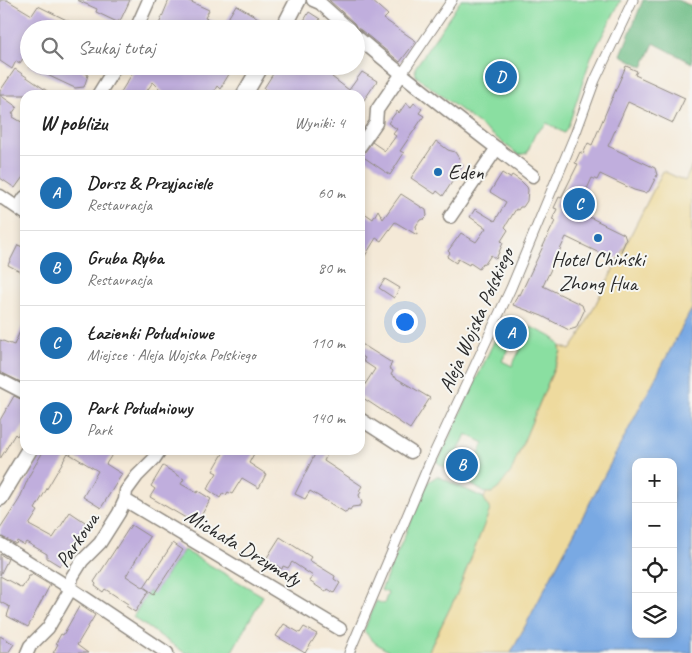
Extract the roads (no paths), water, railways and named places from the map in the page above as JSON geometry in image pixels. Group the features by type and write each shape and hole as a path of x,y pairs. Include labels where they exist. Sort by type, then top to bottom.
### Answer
{"street":[{"path":"140,20 149,0"},
{"path":"288,20 298,0"},
{"path":"313,0 320,3 339,20"},
{"path":"365,139 376,123 377,110 452,0"},
{"name":"Aleja Wojska Polskiego","path":"349,653 429,464 508,294 576,132 595,80 633,0"},
{"path":"365,44 401,75 533,176"},
{"path":"101,90 110,75"},
{"path":"247,90 256,75"},
{"path":"450,217 496,148"},
{"path":"0,196 20,209"},
{"path":"0,380 20,390"},
{"path":"365,422 411,452"},
{"path":"0,498 26,455"},
{"name":"Parkowa","path":"27,653 30,646 48,628 70,588 72,577 82,561 100,543 119,513 125,500 126,491 156,455"},
{"name":"Michała Drzymały","path":"125,500 340,629"},
{"path":"0,544 167,653"}],"water":[{"path":"692,309 692,653 511,653"}],"place":[{"name":"Park Południowy","path":"501,77"},
{"name":"Eden","path":"438,172"},
{"name":"Łazienki Południowe","path":"579,204"},
{"name":"Hotel Chiński Zhong Hua","path":"598,238"},
{"name":"Dorsz & Przyjaciele","path":"511,333"},
{"name":"Gruba Ryba","path":"462,465"}]}
